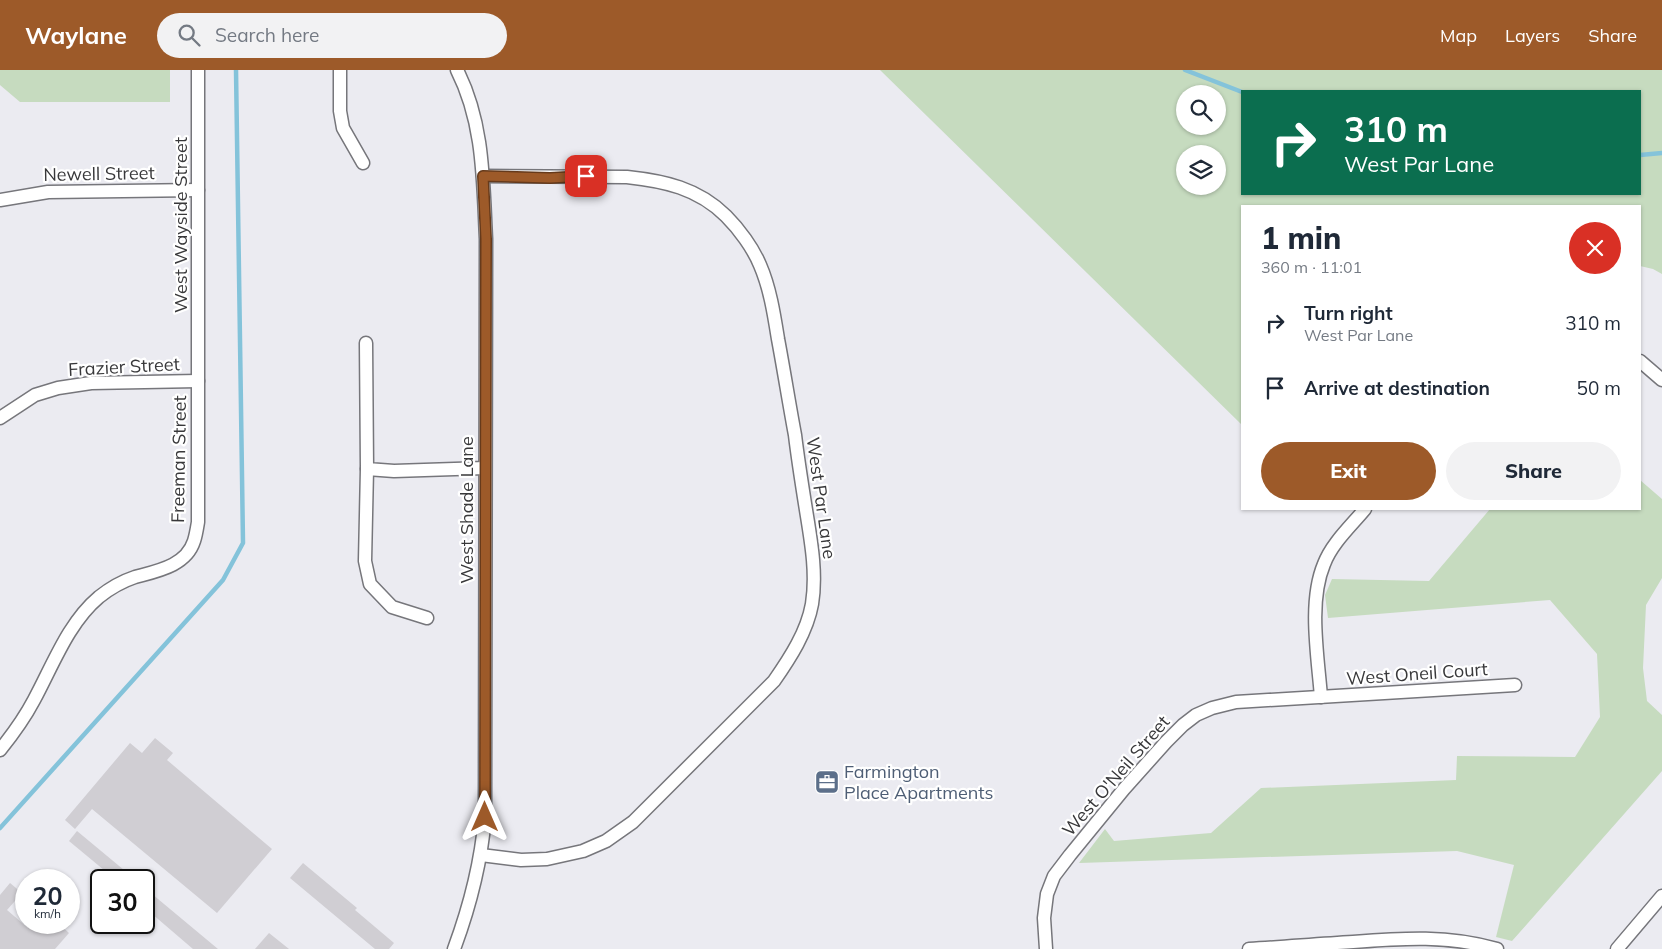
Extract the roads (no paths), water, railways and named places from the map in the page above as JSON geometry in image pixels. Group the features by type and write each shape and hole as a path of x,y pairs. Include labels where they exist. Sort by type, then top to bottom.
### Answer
{"street":[{"name":"West Wayside Street","path":"198,70 198,381"},
{"path":"340,70 340,111 343,128 363,163"},
{"name":"West Shade Lane","path":"454,949 467,914 480,855 485,817 486,239 483,176 478,128 466,88 458,70"},
{"name":"West Par Lane","path":"480,855 520,860 547,859 583,851 606,841 633,822 774,681 791,657 804,630 812,606 815,580 810,535 772,306 760,265 748,243 727,216 710,202 690,191 656,180 627,177 483,176"},
{"name":"Newell Street","path":"0,200 48,192 198,190"},
{"path":"366,343 367,469 365,561 370,584 392,607 428,618"},
{"path":"1641,362 1662,380"},
{"name":"Frazier Street","path":"0,418 35,395 58,388 91,383 198,381"},
{"name":"Freeman Street","path":"0,750 34,701 62,647 88,609 100,597 117,586 134,578 171,566 182,559 194,542 198,522 198,381"},
{"path":"367,469 394,471 485,468"},
{"path":"1321,697 1315,602 1318,583 1324,563 1336,544 1365,510"},
{"name":"West Oneil Court","path":"1321,697 1515,685"},
{"name":"West O'Neil Street","path":"1046,949 1044,918 1047,894 1054,876 1124,789 1183,725 1196,715 1212,708 1236,702 1321,697"},
{"path":"1617,949 1662,896"},
{"path":"1249,949 1393,944 1442,938 1473,942 1498,949"}],"waterway":[{"path":"0,828 223,580 243,543 236,70"},
{"path":"1185,70 1241,92"},
{"path":"1641,155 1662,153"}],"place":[{"name":"Farmington Place Apartments","path":"827,782"}]}
